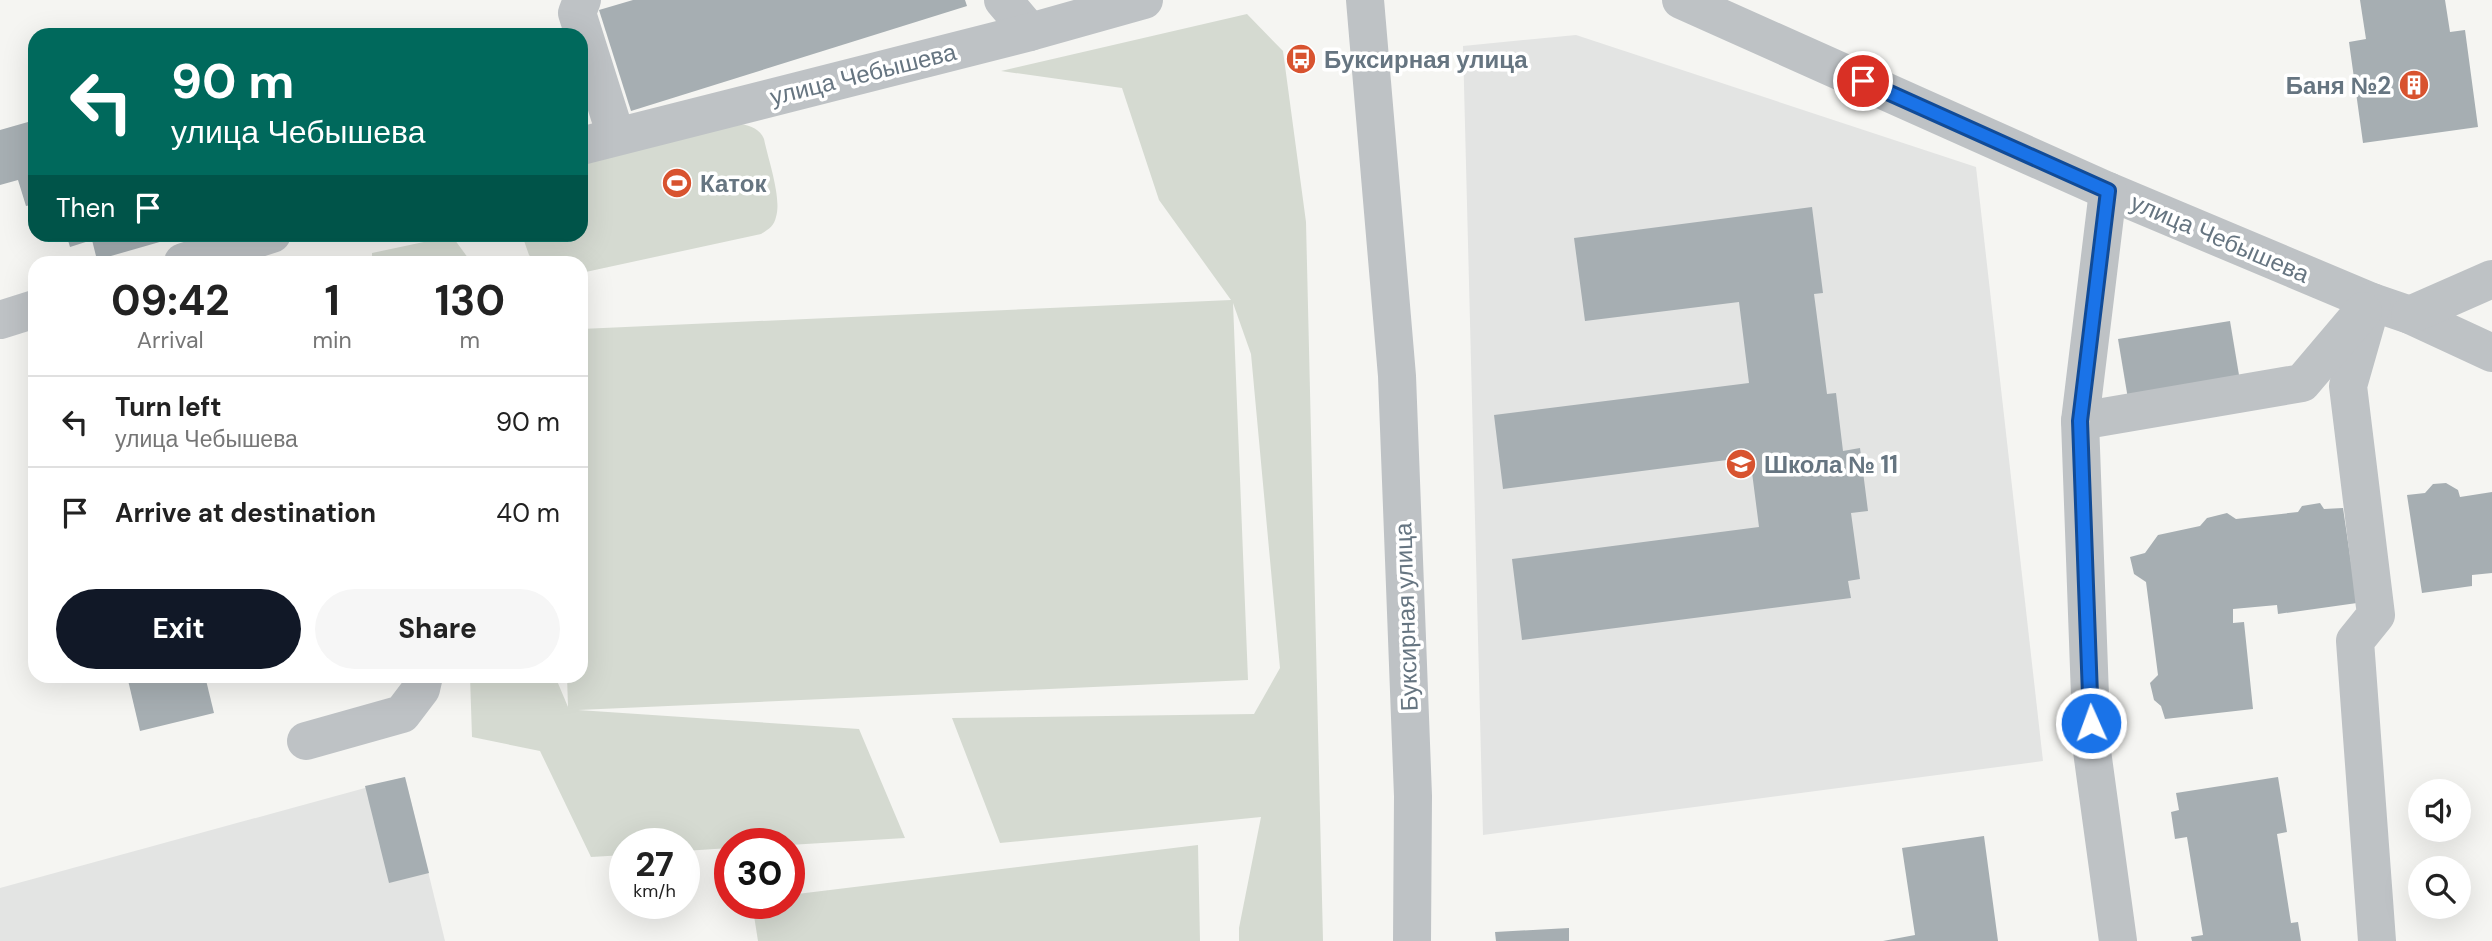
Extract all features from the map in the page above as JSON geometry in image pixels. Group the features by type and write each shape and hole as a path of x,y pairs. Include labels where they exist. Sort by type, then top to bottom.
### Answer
{"street":[{"path":"580,28 577,13 582,0"},
{"path":"1003,0 1030,32"},
{"name":"улица Чебышева","path":"599,141 1030,32 1144,0"},
{"name":"Буксирная улица","path":"1365,0 1397,376 1413,796 1412,941"},
{"name":"улица Чебышева","path":"1681,0 2108,191 2372,302 2410,315 2492,353"},
{"path":"588,77 599,141"},
{"path":"2108,191 2080,421 2092,751 2118,941"},
{"path":"203,256 249,242"},
{"path":"2410,315 2492,279"},
{"path":"2080,421 2302,383 2372,302"},
{"path":"2372,302 2348,386 2376,615 2355,641 2377,941"},
{"path":"0,320 28,311"},
{"path":"306,741 402,713 421,689 422,683"}],"shaded area":[{"path":"1247,14 1283,51 1306,222 1323,941 1239,941 1239,928 1261,817 1000,843 952,718 1254,714 1280,668 1251,354 1233,303 1248,680 578,710 859,729 905,838 805,844 805,828 714,828 714,849 700,850 700,828 609,828 609,856 591,857 540,751 472,737 470,683 558,683 568,707 567,683 588,683 588,329 1231,300 1159,200 1122,88 1001,71"},
{"name":"Школа № 11","path":"1576,35 1976,167 2043,761 1483,835 1463,46"},
{"name":"Каток","path":"741,124 755,128 764,139 776,189 775,220 771,227 761,234 588,271 588,256 530,256 524,242 588,242 588,160"},
{"path":"424,242 456,242 467,256 372,256 372,253"},
{"path":"405,777 445,941 0,941 0,888"},
{"path":"1198,845 1200,941 758,941 755,919 805,919 805,893"}],"building":[{"path":"633,0 965,0 967,6 631,111 599,10"},
{"name":"Баня №2","path":"2360,0 2445,0 2450,32 2465,30 2478,127 2363,143 2349,42 2366,39"},
{"path":"28,122 28,206 18,180 0,185 0,130"},
{"path":"1812,207 1823,293 1814,294 1827,394 1836,393 1843,451 1860,448 1868,511 1851,513 1860,579 1848,581 1851,598 1522,640 1512,559 1759,527 1750,457 1503,489 1494,415 1749,383 1739,302 1585,321 1574,238"},
{"path":"68,242 86,242 70,247"},
{"path":"92,242 160,242 111,256 96,256"},
{"path":"2230,321 2241,387 2129,405 2118,339"},
{"path":"2446,483 2458,490 2460,497 2492,492 2492,573 2472,575 2472,586 2422,593 2407,495 2425,493 2433,484"},
{"path":"2320,503 2324,509 2343,508 2357,603 2278,614 2277,605 2233,609 2233,623 2244,622 2253,709 2165,719 2161,706 2154,700 2150,683 2158,675 2146,582 2134,574 2130,557 2145,553 2158,535 2200,526 2207,518 2227,513 2236,519 2298,512 2302,506"},
{"path":"129,683 207,683 214,713 140,731"},
{"path":"405,777 429,873 389,883 365,786"},
{"path":"2278,777 2287,832 2277,834 2291,923 2298,922 2301,941 2192,941 2191,937 2203,935 2187,837 2175,839 2171,812 2179,810 2176,793"},
{"path":"1984,836 1998,941 1883,941 1915,935 1902,848"},
{"path":"1569,928 1569,941 1496,941 1495,932"}],"place":[{"name":"Буксирная улица","path":"1301,59"},
{"name":"Баня №2","path":"2414,85"},
{"name":"Каток","path":"677,183"},
{"name":"Школа № 11","path":"1741,464"}],"route":[{"path":"1863,81 2108,191 2080,421 2091,723"}]}
